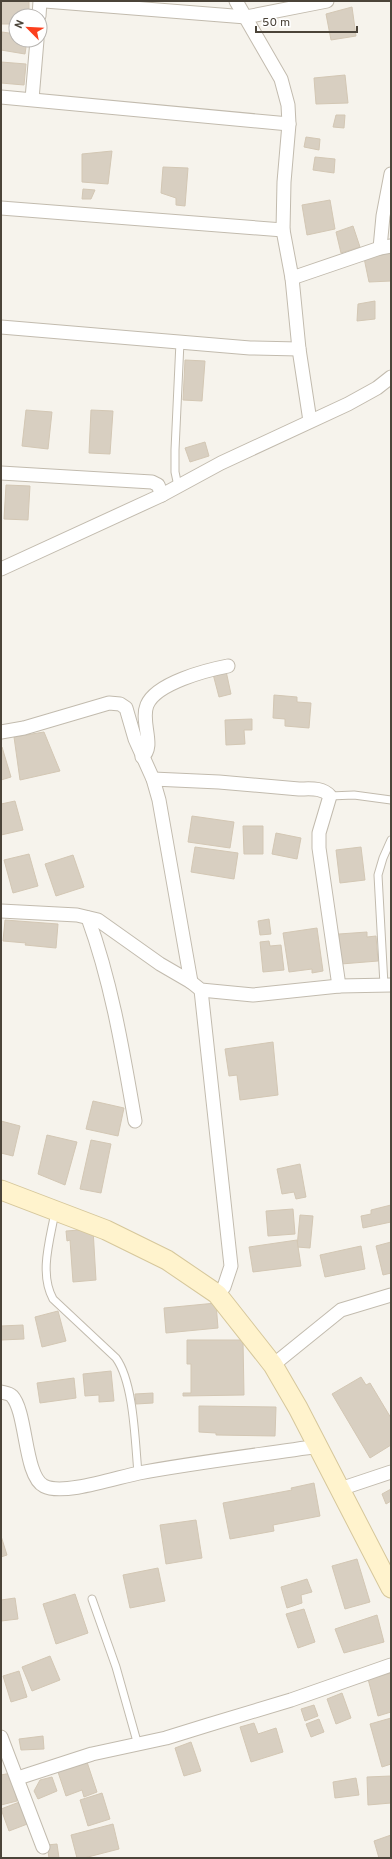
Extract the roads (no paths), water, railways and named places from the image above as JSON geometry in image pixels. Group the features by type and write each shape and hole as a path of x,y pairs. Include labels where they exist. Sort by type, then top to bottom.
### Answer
{"street":[{"path":"45,1 246,18 327,1"},
{"path":"236,1 280,79 288,105 283,230 292,278 299,349 310,421"},
{"path":"32,99 36,48"},
{"path":"1,97 288,124"},
{"path":"292,278 386,247 383,216 391,174"},
{"path":"1,208 283,230"},
{"path":"1,327 250,348 299,349"},
{"path":"1,569 162,495 221,463 363,397 391,377"},
{"path":"1,473 152,482 158,485 162,495"},
{"path":"142,758 149,748 144,716 147,705 152,696 182,679 197,673 228,666"},
{"path":"1,732 24,728 109,703 116,703 126,708 142,758 153,779 159,800 196,986 231,1266 224,1286 217,1294"},
{"path":"153,779 175,779 299,789 318,789 330,796 320,833 319,848 339,986"},
{"path":"2,908 77,915 98,920 160,964 196,986 253,995 339,986 388,985"},
{"path":"88,918 102,956 115,1011 135,1121"},
{"path":"1,1190 106,1230 167,1260 217,1294 273,1365 319,1446 391,1588"},
{"path":"273,1365 341,1310 391,1295"},
{"path":"1,1392 12,1396 16,1402 36,1479 44,1486 54,1488 91,1485 138,1473 319,1446"},
{"path":"340,1489 391,1472"},
{"path":"18,1778 92,1754 138,1745 291,1700 391,1665"},
{"path":"1,1737 18,1778 43,1847"}],"lane":[{"path":"178,486 175,472 175,450 180,342"},
{"path":"330,796 354,795 391,800"},
{"path":"388,985 378,875 383,858 391,840"},
{"path":"55,1210 46,1268 48,1288 53,1299 116,1358 123,1369 128,1386 138,1473"},
{"path":"92,1600 116,1667 138,1745"}]}
